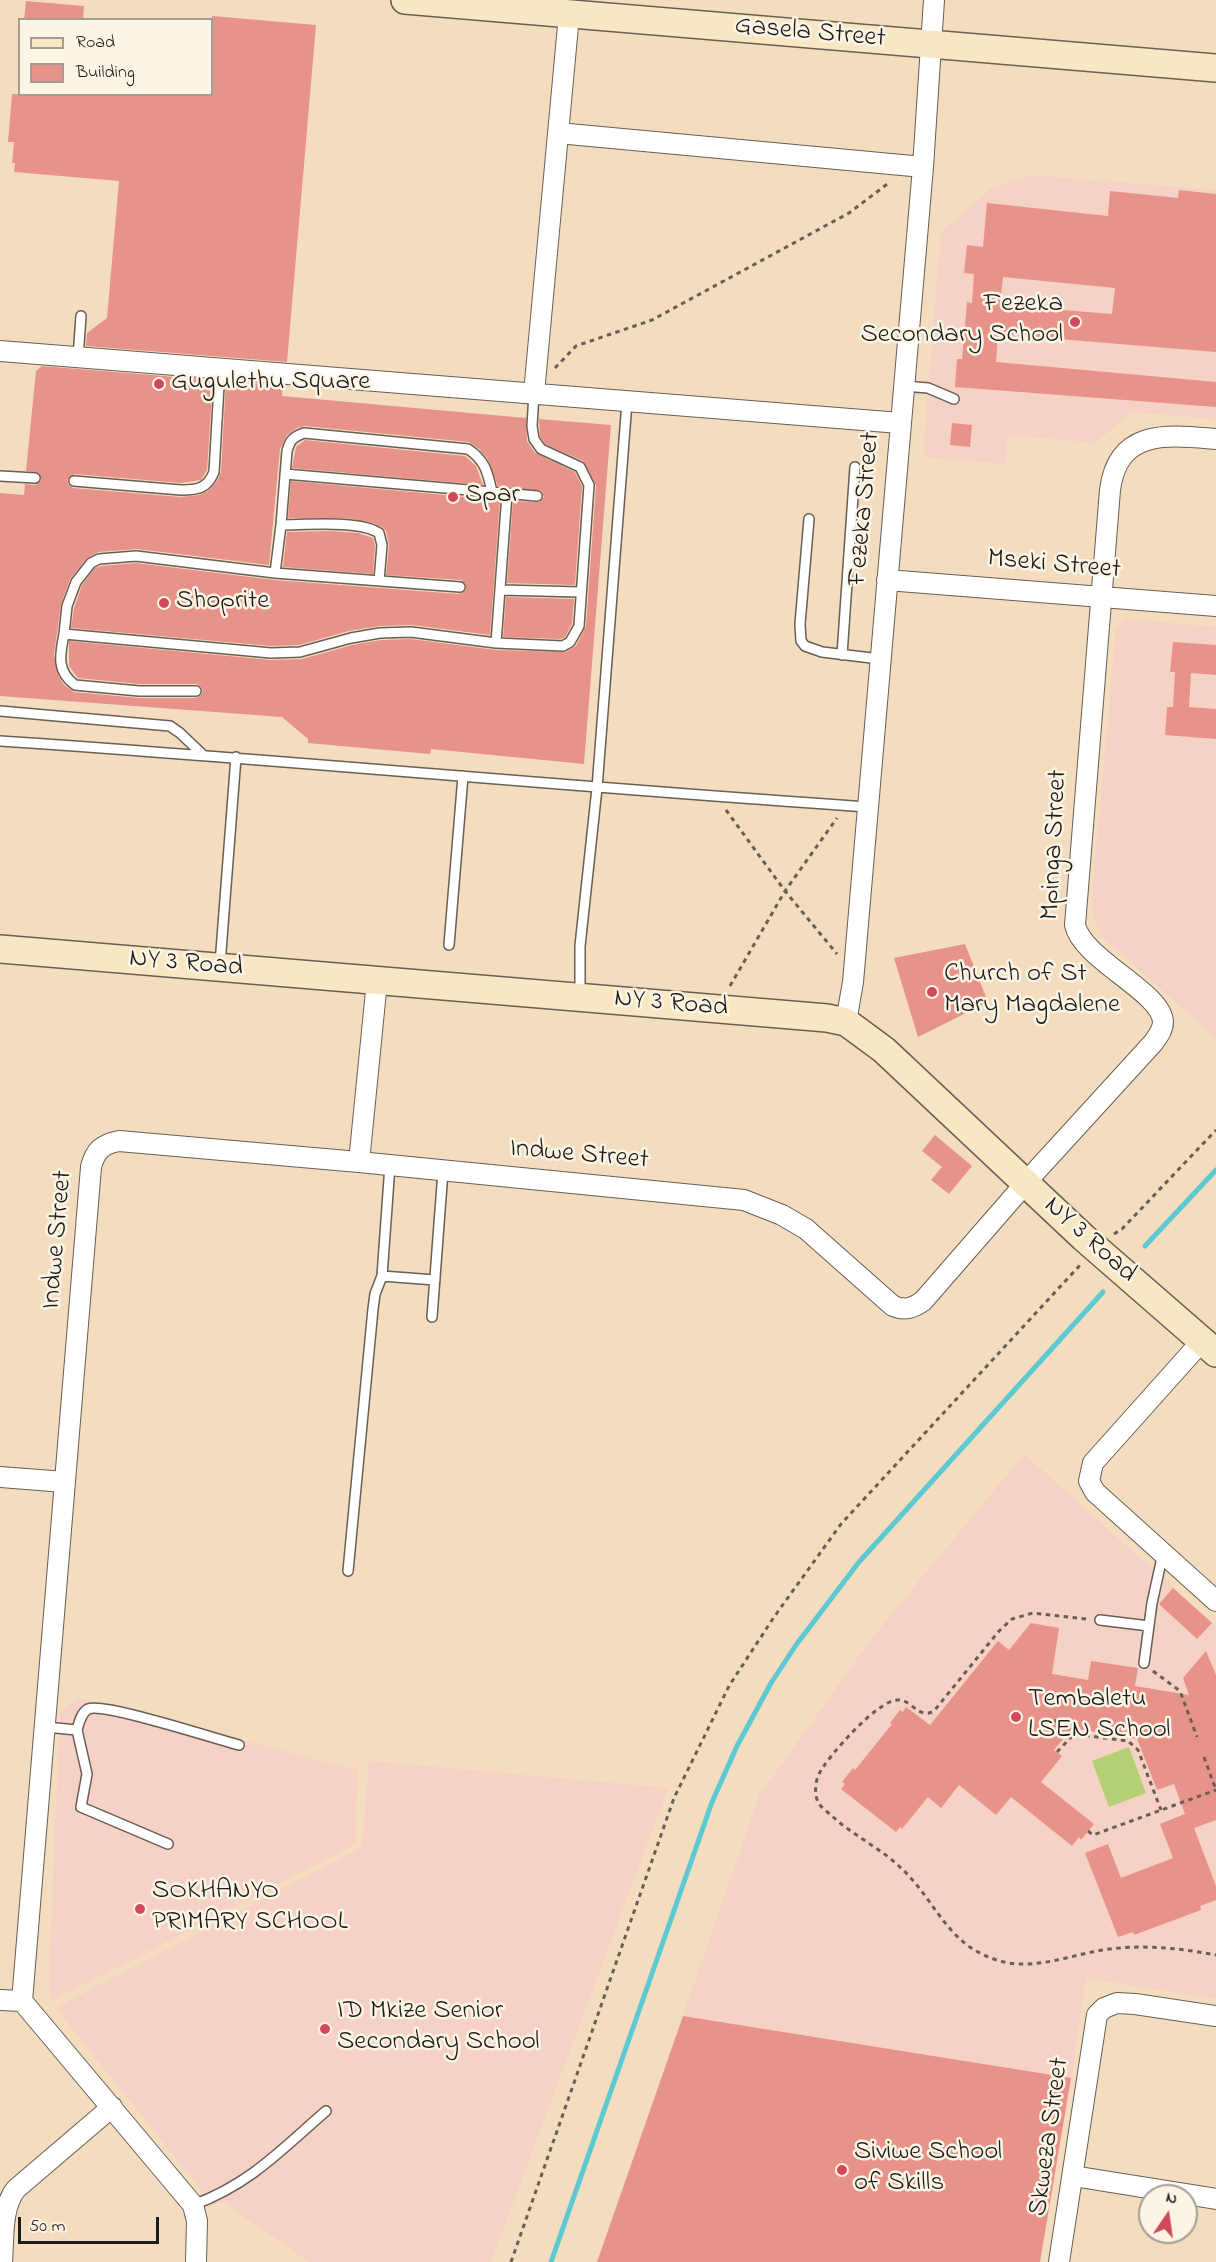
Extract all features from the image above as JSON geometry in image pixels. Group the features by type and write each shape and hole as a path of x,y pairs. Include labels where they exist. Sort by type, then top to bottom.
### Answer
{"street":[{"name":"Gasela Street","path":"405,0 463,2 569,15 1216,68"},
{"name":"Fezeka Street","path":"846,1022 853,982 923,167 934,0"},
{"path":"534,393 569,15"},
{"path":"558,133 923,167"},
{"path":"0,351 900,423"},
{"name":"Mpinga Street","path":"904,1309 923,1301 1153,1043 1162,1026 1160,1012 1154,1003 1086,945 1075,925 1110,490 1119,462 1135,445 1156,437 1172,436 1216,440"},
{"name":"Mseki Street","path":"887,580 1216,606"},
{"name":"NY 3 Road","path":"0,949 827,1018 846,1022 884,1050 1025,1184 1209,1347"},
{"path":"359,1162 377,981"},
{"name":"Indwe Street","path":"22,2001 92,1167 94,1156 100,1148 108,1143 119,1142 359,1162 744,1200 782,1215 806,1229 887,1302 904,1309"},
{"path":"1209,1347 1093,1463 1089,1472 1089,1481 1095,1492 1216,1601"},
{"path":"0,1477 65,1482"},
{"path":"0,2000 22,2001 193,2205 197,2221 196,2262"},
{"name":"Skweza Street","path":"1059,2262 1097,2015 1104,2008 1117,2003 1216,2016"},
{"path":"2,2262 7,2207 16,2188 112,2107"},
{"path":"1073,2176 1216,2199"}],"lane":[{"path":"78,358 81,316"},
{"path":"74,481 180,490 197,490 207,486 214,472 220,369"},
{"path":"904,386 928,388 954,399"},
{"path":"64,634 271,653 300,652 351,638 380,633 411,632 496,643 563,646 570,642 579,626 588,485 580,467 541,448 534,439 532,426 534,393"},
{"path":"579,998 580,946 597,788 627,402"},
{"path":"275,573 287,451 290,440 296,436 304,434 418,442 468,449 482,459 488,471 492,492"},
{"path":"842,655 855,467"},
{"path":"285,474 537,496"},
{"path":"0,476 34,478"},
{"path":"496,643 507,494"},
{"path":"808,519 800,624 801,641 813,650 880,658"},
{"path":"281,525 321,524 372,528 379,533 382,545 379,581"},
{"path":"196,691 130,691 75,685 61,669 67,606 76,582 91,563 99,559 136,556 275,573 460,586"},
{"path":"500,590 581,592"},
{"path":"0,711 170,726 202,754"},
{"path":"0,741 202,754 597,788 868,807"},
{"path":"220,968 236,757"},
{"path":"449,945 463,776"},
{"path":"348,1571 373,1308 375,1294 382,1276 390,1165"},
{"path":"432,1317 443,1171"},
{"path":"382,1276 435,1280"},
{"path":"1144,1663 1163,1553"},
{"path":"1100,1620 1149,1626"},
{"path":"168,1844 81,1807 87,1774 77,1730 83,1713 95,1708 122,1713 239,1745"},
{"path":"45,1727 77,1730"},
{"path":"193,2205 216,2196 249,2177 326,2111"}],"path":[{"path":"552,371 576,346 652,320 849,213 883,189 895,177"},
{"path":"716,796 785,891 843,963"},
{"path":"726,993 785,891 834,820 841,816"},
{"path":"1110,1236 1122,1229 1216,1130"},
{"path":"512,2262 674,1798 729,1686 774,1617 842,1524 1086,1259"},
{"path":"1100,1620 1034,1613 1012,1619 999,1631 934,1711 921,1713 905,1701 896,1700 875,1711 855,1729 820,1772 816,1785 817,1798 820,1805 837,1820 902,1869 957,1937 969,1947 989,1957 1025,1964 1105,1949 1174,1947 1216,1955"},
{"path":"1144,1663 1180,1691 1197,1737"},
{"path":"1054,1720 1072,1735"},
{"path":"1057,1752 1072,1735 1079,1733 1134,1744 1161,1810"},
{"path":"1088,1831 1093,1835 1216,1790 1204,1758"}],"shaded area":[{"name":"Fezeka Secondary School","path":"1030,175 1216,190 1216,419 1132,412 1095,443 1008,435 1005,464 923,457 941,232 992,188"},
{"path":"1127,619 1216,627 1216,1038 1100,935 1091,908 1116,628"},
{"name":"Tembaletu LSEN School","path":"1024,1454 1216,1626 1216,1999 1086,1978 1071,2078 683,2016 759,1796 872,1638"},
{"name":"SOKHANYO PRIMARY SCHOOL","path":"79,1698 358,1770 355,1844 51,2001 49,1974 60,1712"},
{"name":"ID Mkize Senior Secondary School","path":"369,1761 668,1788 491,2262 309,2262 223,2202 213,2205 56,2008 362,1847"}],"green space":[{"path":"1129,1747 1146,1793 1109,1807 1092,1761"}],"building":[{"path":"26,1 84,6 83,18 24,18"},
{"path":"212,16 316,25 287,362 86,346 87,333 107,318 119,181 14,172 15,163 12,163 14,142 8,142 12,94 18,94 18,96 213,96"},
{"path":"1179,190 1216,194 1216,352 998,334 996,362 1216,382 1216,407 955,387 957,359 962,359 967,302 972,303 974,274 964,273 967,245 983,247 987,203 1108,216 1110,191 1178,198","holes":["1003,277 1115,288 1112,314 1000,305"]},
{"path":"42,366 213,380 207,470 201,480 181,483 74,474 67,480 73,488 181,497 208,491 221,472 226,381 283,386 282,396 526,418 527,441 535,453 575,472 582,486 575,585 507,583 513,501 539,502 544,497 541,491 498,486 487,458 469,442 305,426 297,428 287,435 280,449 269,565 137,549 98,552 86,559 70,579 61,604 54,655 59,677 64,685 74,692 139,698 196,698 203,690 196,684 139,684 78,678 69,666 69,641 271,660 302,659 352,645 381,640 411,639 496,650 566,652 576,646 586,626 596,485 583,461 545,444 540,436 539,419 611,425 584,764 431,749 430,754 308,743 308,739 282,717 0,696 0,493 24,495 25,484 35,485 41,481 39,473 26,471 36,371"},
{"path":"952,423 972,425 970,447 950,445"},
{"path":"305,440 465,456 476,466 483,485 292,468 296,447"},
{"path":"291,481 500,500 490,635 412,625 380,626 349,631 299,645 271,646 71,628 74,608 82,585 95,568 101,566 136,563 274,580 459,594 466,590 466,584 461,580 386,575 389,545 386,531 373,523 346,518 288,518"},
{"path":"287,532 358,533 373,538 375,546 373,574 283,567"},
{"path":"506,597 574,599 572,624 565,637 561,639 503,637"},
{"path":"1173,642 1216,645 1216,675 1191,673 1189,707 1216,709 1216,739 1165,735 1167,707 1173,707 1175,672 1170,672"},
{"path":"965,944 988,1002 918,1037 894,958"},
{"path":"935,1135 972,1166 949,1194 931,1180 942,1167 922,1151"},
{"path":"1173,1588 1212,1623 1197,1639 1159,1604"},
{"path":"1031,1623 1059,1628 1052,1674 1088,1680 1091,1661 1138,1668 1135,1686 1189,1695 1183,1678 1206,1651 1216,1675 1216,1820 1194,1828 1216,1886 1216,1900 1200,1906 1201,1910 1134,1935 1133,1932 1118,1937 1085,1853 1108,1844 1121,1878 1173,1858 1160,1824 1185,1814 1174,1784 1157,1790 1137,1739 1072,1728 1054,1750 1062,1756 1041,1782 1094,1824 1081,1840 1079,1837 1072,1846 1011,1797 996,1815 959,1785 941,1808 928,1797 902,1829 900,1827 896,1832 841,1789 845,1784 842,1782 853,1768 855,1770 892,1724 890,1723 900,1710 903,1712 906,1707 930,1725 998,1641 1009,1650"},
{"name":"Siviwe School of Skills","path":"683,2016 1071,2078 1040,2262 597,2262"}],"waterway":[{"path":"1145,1246 1216,1170"},
{"path":"551,2262 712,1802 737,1746 771,1683 796,1645 859,1562 1103,1292"}],"place":[{"name":"Fezeka Secondary School","path":"1075,322"},
{"name":"Gugulethu Square","path":"159,384"},
{"name":"Spar","path":"453,497"},
{"name":"Shoprite","path":"164,603"},
{"name":"Church of St Mary Magdalene","path":"932,992"},
{"name":"Tembaletu LSEN School","path":"1016,1717"},
{"name":"SOKHANYO PRIMARY SCHOOL","path":"140,1909"},
{"name":"ID Mkize Senior Secondary School","path":"325,2029"},
{"name":"Siviwe School of Skills","path":"842,2170"}]}
